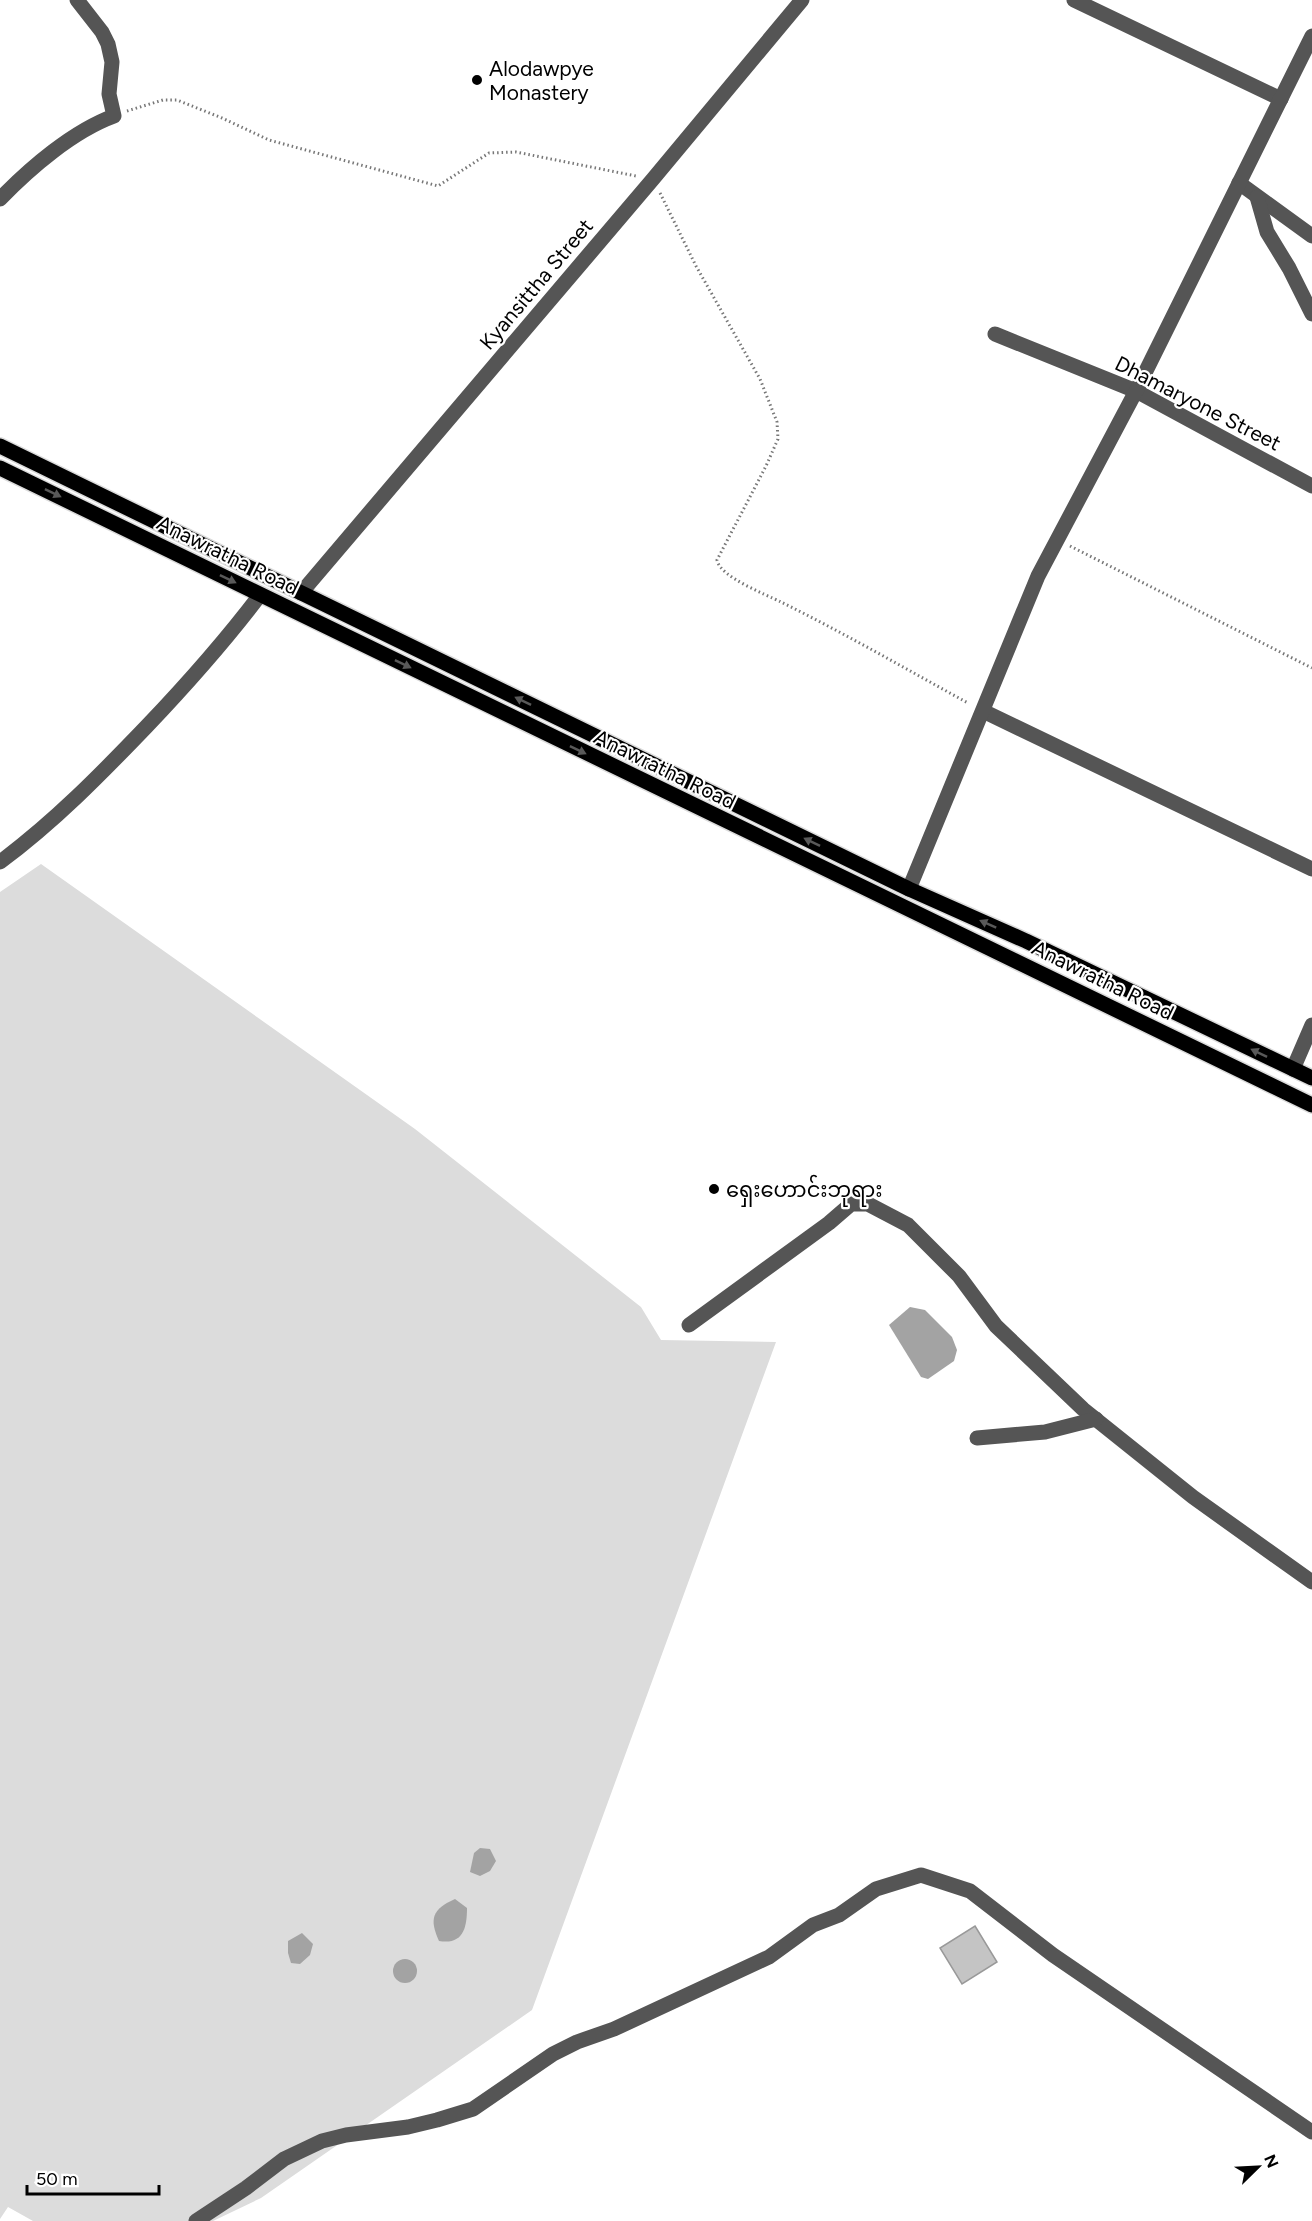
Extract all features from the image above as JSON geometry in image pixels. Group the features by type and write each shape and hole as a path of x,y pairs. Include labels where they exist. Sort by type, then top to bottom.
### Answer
{"main road":[{"name":"Anawratha Road","path":"0,446 865,868 1026,941 1312,1078"},
{"name":"Anawratha Road","path":"0,468 1312,1106"},
{"path":"289,608 301,592"},
{"path":"538,731 547,712"},
{"path":"696,807 706,790"},
{"path":"855,885 865,868"},
{"path":"1015,960 1026,941"},
{"path":"1176,1040 1186,1018"}],"street":[{"path":"0,199 26,174 82,132 114,116 109,94 112,62 108,44 102,32 77,0"},
{"name":"Kyansittha Street","path":"301,592 653,179 801,0"},
{"path":"1074,0 1281,99"},
{"path":"909,889 1020,618 1057,540 1136,391 1312,36"},
{"path":"1239,183 1312,236"},
{"path":"1257,197 1267,232 1312,314"},
{"name":"Dhamaryone Street","path":"995,334 1136,391 1312,486"},
{"path":"0,862 45,826 108,767 199,671 260,595"},
{"path":"983,711 1312,869"},
{"path":"1293,1070 1312,1025"},
{"path":"689,1325 829,1223 851,1204 868,1204 908,1225 959,1276 996,1326 1096,1419 1193,1497 1312,1582"},
{"path":"977,1438 1045,1432 1096,1419"},
{"path":"196,2221 246,2188 284,2159 322,2141 346,2135 418,2125 473,2109 553,2054 577,2042 623,2025 769,1957 813,1925 839,1915 876,1889 921,1875 969,1891 1053,1955 1312,2132"}],"path":[{"path":"114,116 163,99 177,100 269,140 438,186 489,153 516,152 653,179 696,266 760,379 777,422 778,439 762,475 723,546 717,560 719,567 737,580 983,711"},
{"path":"1057,540 1312,668"}],"shaded area":[{"path":"41,864 415,1129 641,1307 661,1340 776,1342 532,2010 261,2198 213,2221 33,2221 8,2207 0,2219 0,892"},
{"path":"910,1307 925,1310 952,1337 957,1350 954,1361 928,1379 921,1377 889,1325"},
{"path":"480,1848 490,1849 496,1861 490,1871 480,1876 470,1872 474,1853"},
{"path":"455,1899 467,1908 462,1934 454,1940 439,1941 434,1927 435,1916 441,1907"},
{"path":"302,1933 313,1944 310,1955 300,1964 291,1963 288,1941"},
{"path":"405,1959 414,1962 417,1971 414,1980 405,1983 396,1980 393,1971 396,1962"}],"building":[{"path":"975,1926 997,1962 962,1984 940,1948"}],"place":[{"name":"Alodawpye Monastery","path":"477,80"},
{"name":"ရှေးဟောင်းဘုရား","path":"714,1189"}]}
